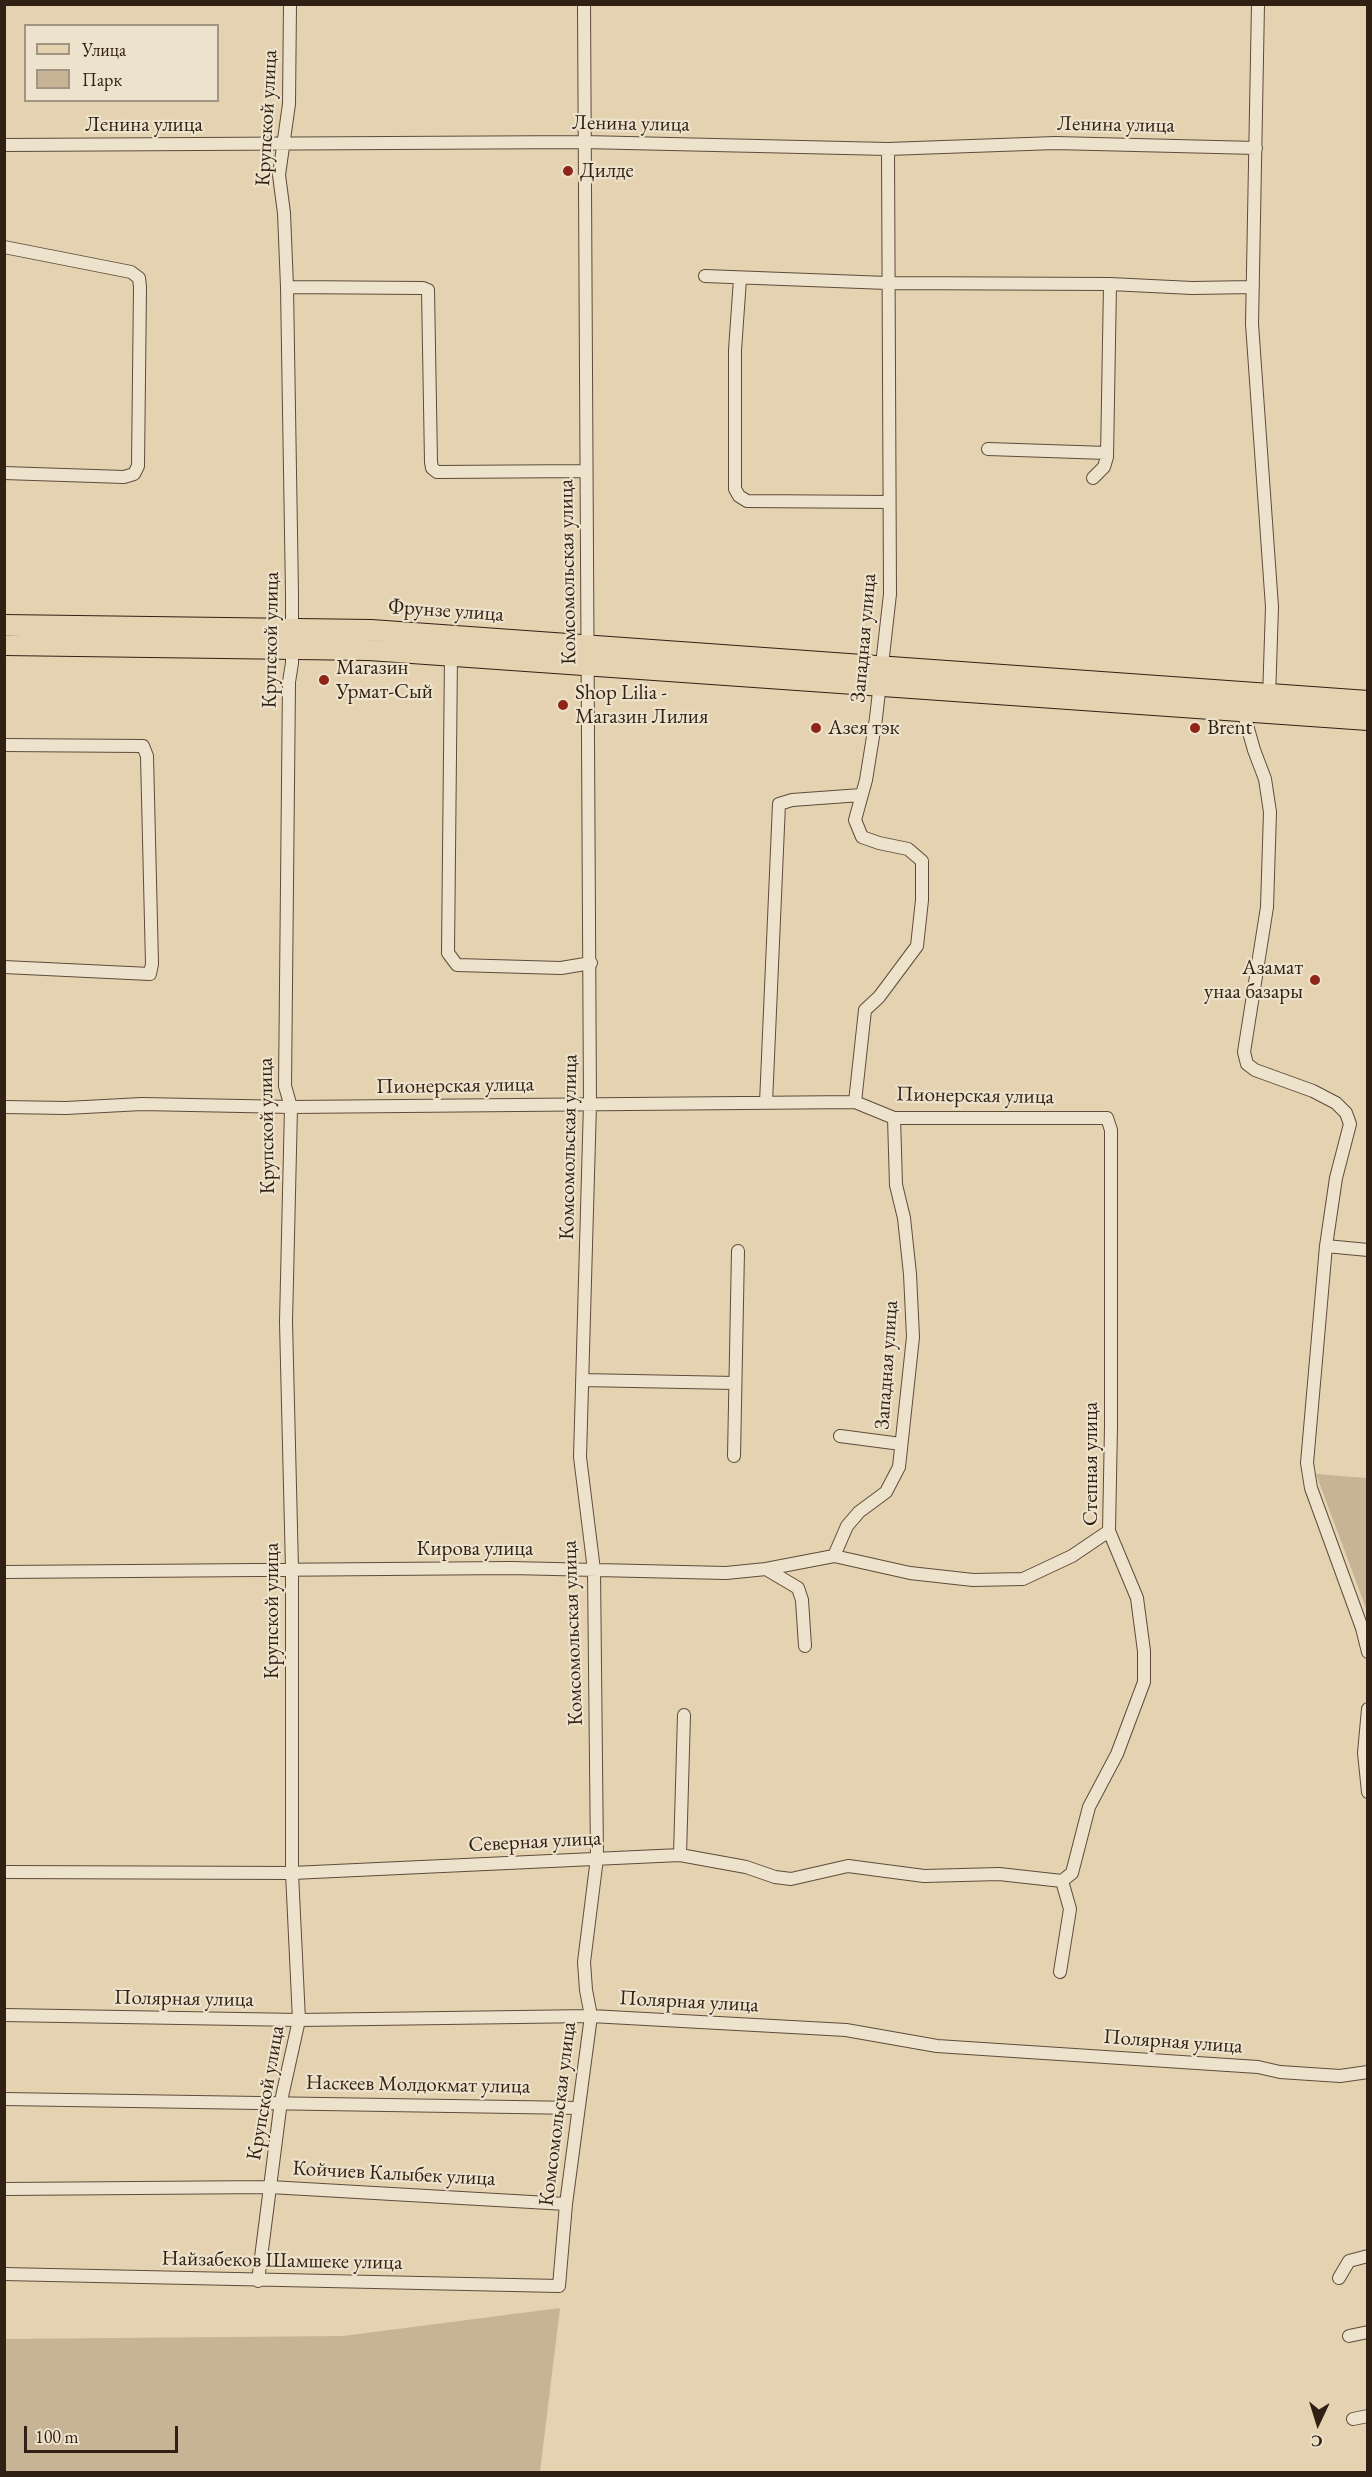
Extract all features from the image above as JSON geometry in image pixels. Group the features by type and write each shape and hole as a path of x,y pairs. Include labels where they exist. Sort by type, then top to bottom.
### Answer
{"main road":[{"name":"Фрунзе улица","path":"4,625 292,627 371,630 589,655 1144,694"},
{"name":"Фрунзе улица","path":"4,645 292,647 451,655 589,655"},
{"path":"1144,694 1268,703 1368,701"},
{"path":"1144,694 1243,711 1268,703 1368,720"}],"street":[{"name":"Крупской улица","path":"258,2281 281,2102 299,2020 292,1873 292,1569 286,1322 291,1107 285,1086 289,682 292,627 287,287 284,213 279,175 289,104 290,4"},
{"name":"Комсомольская улица","path":"559,2286 566,2204 591,2016 584,1962 597,1858 594,1570 580,1457 590,1104 591,963 584,4"},
{"path":"1258,4 1252,324 1272,607 1268,703"},
{"name":"Ленина улица","path":"4,145 584,142 888,149 1055,143 1256,148"},
{"name":"Западная улица","path":"855,1102 865,1010 879,997 917,946 922,900 922,861 908,849 862,837 855,820 881,676 890,594 888,149"},
{"path":"4,247 131,272 139,278 140,287 138,466 134,474 124,477 4,473"},
{"path":"705,276 740,279 1110,284 1192,288 1253,286"},
{"path":"740,279 735,373 735,489 738,496 747,501 889,502"},
{"path":"1094,478 1104,467 1107,453 1110,284"},
{"path":"287,287 423,288 428,290 431,462 432,468 437,472 586,471"},
{"path":"988,449 1107,453"},
{"path":"451,655 448,953 457,965 561,968 591,963"},
{"path":"1243,711 1264,779 1270,812 1267,907 1244,1052 1247,1064 1255,1070 1313,1091 1336,1103 1346,1113 1350,1124 1348,1139 1336,1178 1326,1246 1307,1463 1311,1488 1362,1628 1368,1652"},
{"path":"4,745 143,746 147,756 152,964 150,974 4,967"},
{"path":"766,1103 779,804 792,800 861,795"},
{"name":"Пионерская улица","path":"4,1107 66,1108 142,1104 291,1107 855,1102 894,1118 1095,1116 1107,1118 1111,1130"},
{"name":"Западная улица","path":"834,1556 847,1526 859,1512 886,1492 899,1467 913,1337 904,1218 896,1185 894,1118"},
{"name":"Степная улица","path":"1062,1881 1072,1873 1089,1807 1117,1754 1144,1682 1144,1651 1137,1598 1109,1531 1111,1130"},
{"path":"1326,1246 1368,1250"},
{"path":"734,1456 738,1251"},
{"path":"582,1380 735,1383"},
{"path":"840,1436 901,1444"},
{"name":"Кирова улица","path":"4,1572 511,1568 726,1573 766,1569 834,1556 910,1573 973,1580 1023,1579 1072,1556 1109,1531"},
{"path":"766,1569 798,1588 802,1600 805,1646"},
{"path":"1368,1709 1364,1753 1368,1792"},
{"path":"680,1855 684,1715"},
{"name":"Северная улица","path":"4,1872 292,1873 680,1855 746,1867 775,1877 791,1879 848,1866 924,1875 999,1874 1062,1881"},
{"path":"1060,1972 1070,1909 1062,1881"},
{"name":"Полярная улица","path":"4,2015 299,2020 591,2016 846,2030 937,2046 1258,2067 1280,2072 1340,2076 1368,2072"},
{"name":"Наскеев Молдокмат улица","path":"4,2099 578,2108"},
{"name":"Койчиев Калыбек улица","path":"4,2189 270,2187 566,2204"},
{"path":"1339,2278 1349,2261 1368,2256"},
{"name":"Найзабеков Шамшеке улица","path":"4,2274 559,2286"},
{"path":"1350,2336 1368,2332"},
{"path":"1353,2418 1368,2416"}],"green space":[{"path":"1316,1474 1367,1478 1367,1611"},
{"path":"560,2308 540,2472 5,2472 5,2339 343,2336"}],"place":[{"name":"Дилде","path":"568,171"},
{"name":"Магазин Урмат-Сый","path":"324,680"},
{"name":"Shop Lilia - Магазин Лилия","path":"563,705"},
{"name":"Азея тэк","path":"816,728"},
{"name":"Brent","path":"1195,728"},
{"name":"Азамат унаа базары","path":"1315,980"}]}
